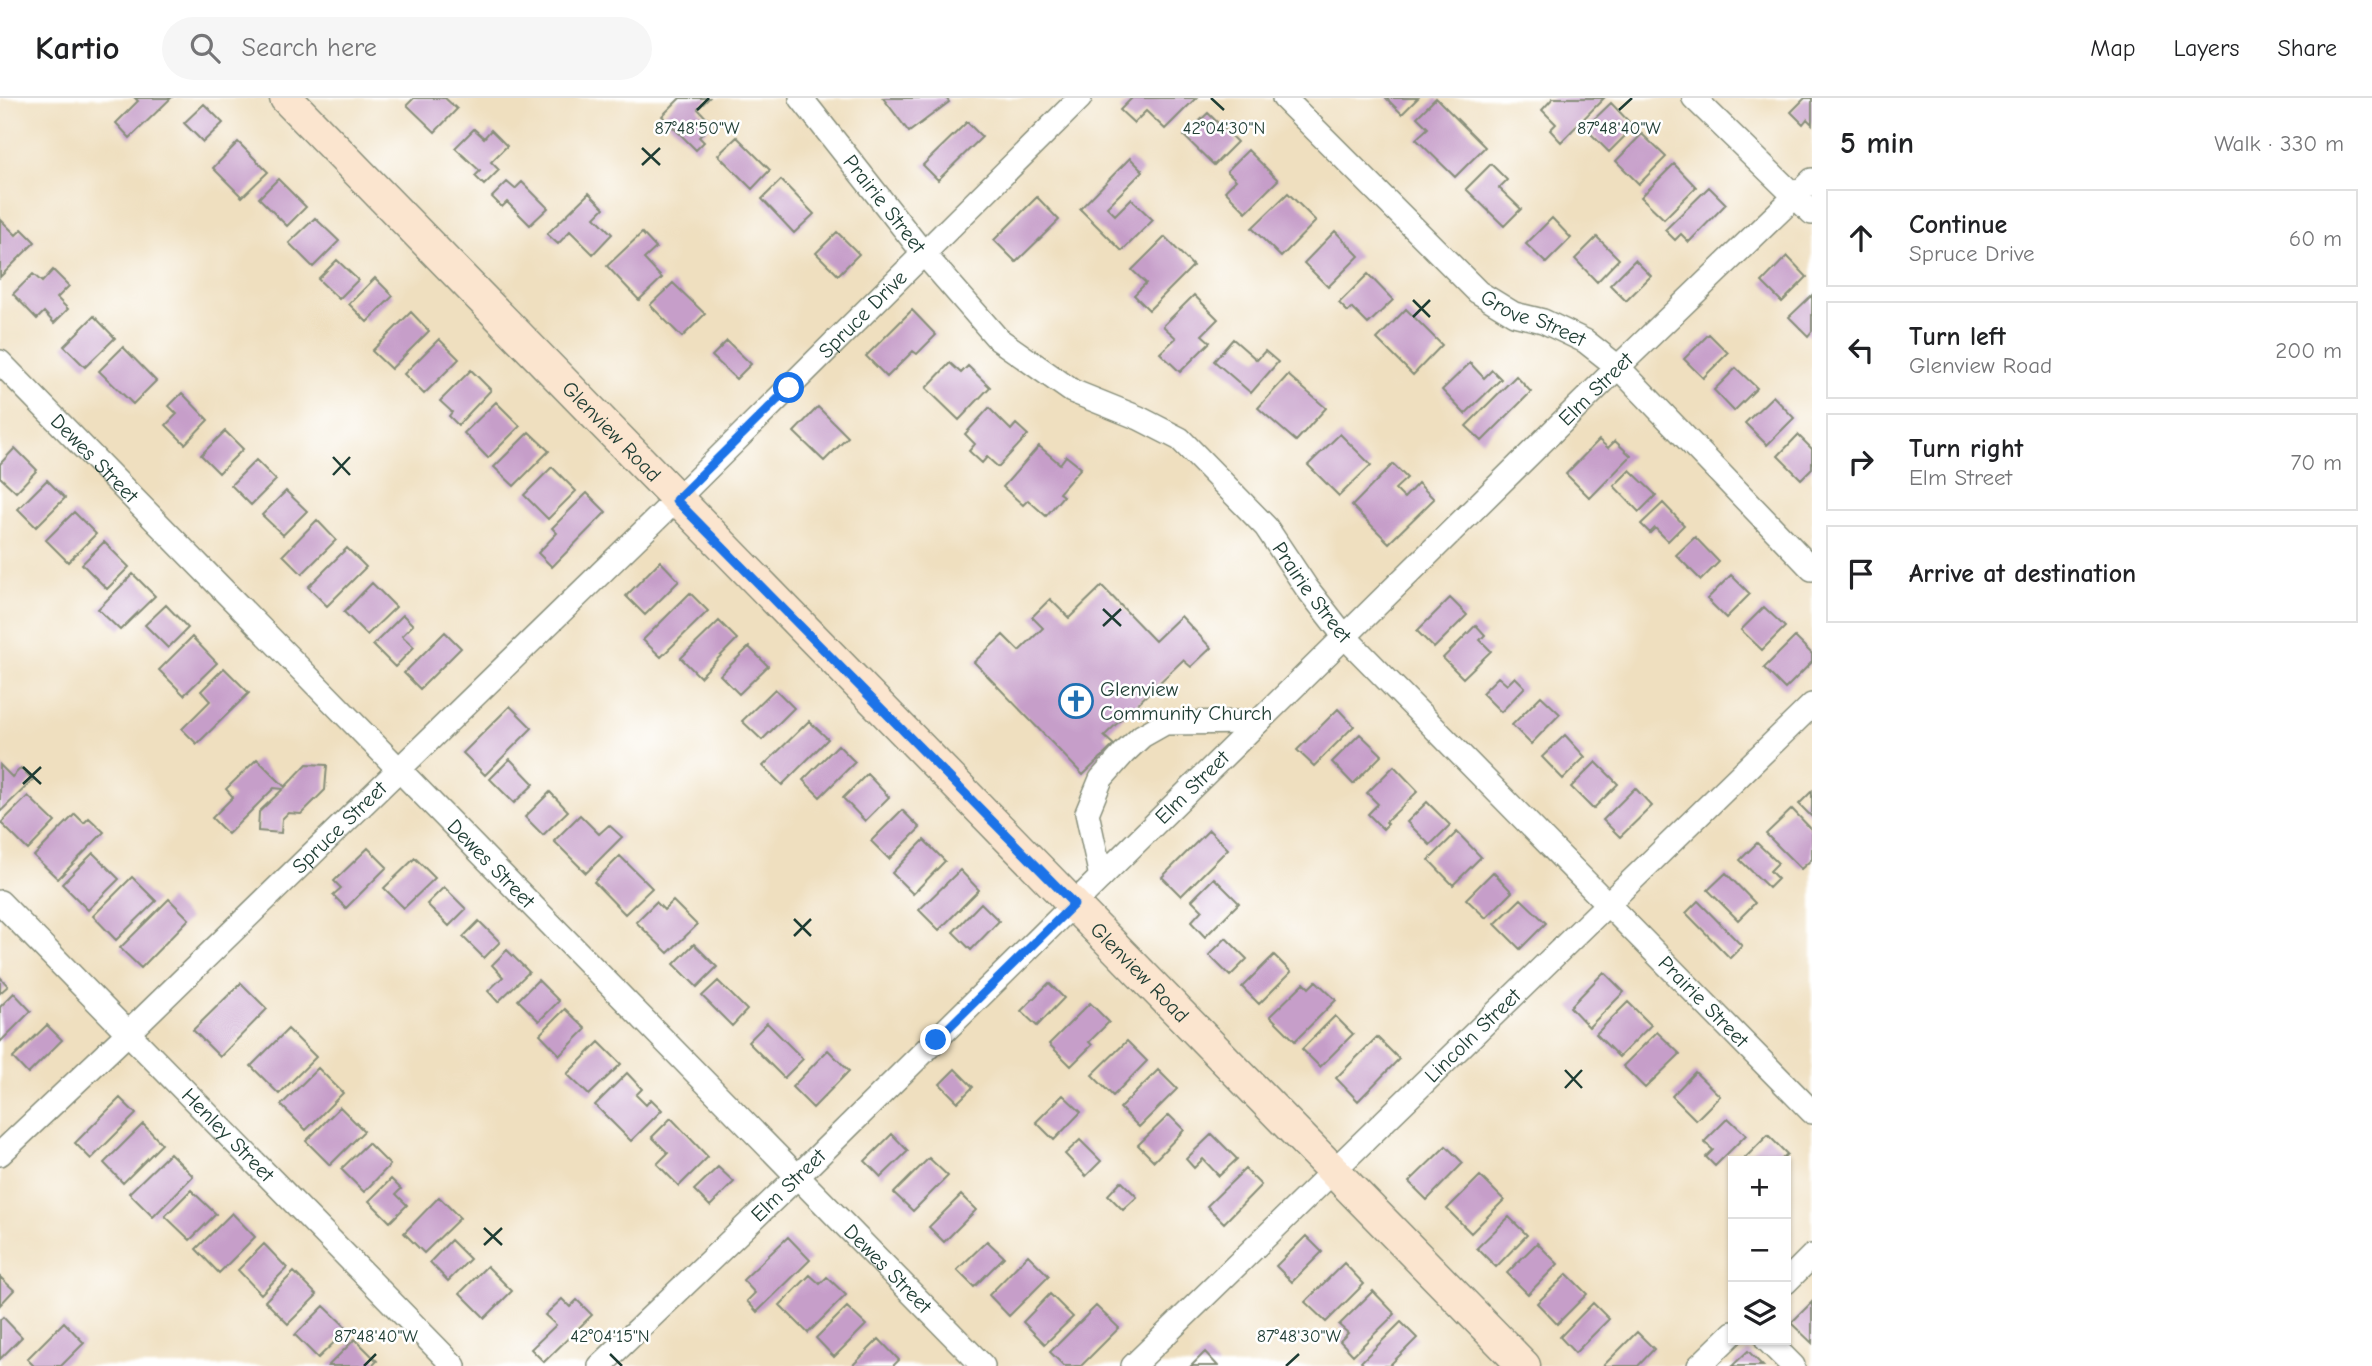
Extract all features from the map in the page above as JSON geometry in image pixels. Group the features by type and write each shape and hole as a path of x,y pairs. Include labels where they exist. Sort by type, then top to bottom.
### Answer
{"main road":[{"name":"Glenview Road","path":"286,98 1524,1366"}],"street":[{"name":"Prairie Street","path":"801,98 924,254 998,339 1072,391 1139,418 1180,439 1266,527 1306,587 1345,637 1812,1112"},
{"name":"Spruce Drive","path":"676,500 1080,98"},
{"name":"Grove Street","path":"1284,98 1478,292 1514,314 1543,321 1585,341 1618,368 1812,569"},
{"path":"1694,98 1812,213"},
{"name":"Elm Street","path":"600,1366 1812,180"},
{"name":"Dewes Street","path":"0,362 983,1366"},
{"name":"Spruce Street","path":"0,1154 676,500"},
{"name":"Lincoln Street","path":"1133,1366 1812,705"},
{"path":"1101,877 1087,814 1101,779 1124,752 1142,736 1166,723 1258,722"},
{"name":"Henley Street","path":"0,902 454,1366"},
{"path":"1791,1277 1812,1256"},
{"path":"1699,1366 1728,1338"},
{"path":"1772,1345 1793,1366"}],"building":[{"path":"135,98 171,98 130,138 116,123 138,101"},
{"path":"414,98 445,98 457,109 435,132 407,105"},
{"path":"680,98 709,98 698,109 712,124 699,137 704,142 696,150 662,116"},
{"path":"883,98 946,98 949,102 909,132"},
{"path":"1132,98 1196,98 1165,129 1146,111 1134,123 1120,110"},
{"path":"1386,98 1418,98 1402,114"},
{"path":"1436,98 1485,147 1455,177 1416,139 1428,128 1417,117"},
{"path":"1553,98 1604,98 1561,142 1550,130 1556,124 1542,110"},
{"path":"1805,98 1812,98 1812,124 1807,119 1803,124 1791,112"},
{"path":"1611,103 1634,127 1609,152 1585,128"},
{"path":"204,104 223,123 203,142 184,123"},
{"path":"1208,113 1237,142 1214,165 1184,136"},
{"path":"967,122 982,137 938,180 923,165"},
{"path":"474,129 484,138 491,130 507,146 491,162 499,170 484,185 475,176 480,171 455,148"},
{"path":"1642,134 1666,157 1639,184 1616,161"},
{"path":"737,137 770,170 752,189 718,155"},
{"path":"238,142 268,172 242,197 213,168"},
{"path":"1248,150 1278,180 1246,212 1225,191 1236,180 1227,171"},
{"path":"1130,158 1143,171 1107,207 1115,215 1131,199 1153,220 1122,251 1080,209"},
{"path":"1491,164 1507,180 1499,188 1521,209 1504,226 1466,189"},
{"path":"1674,164 1696,187 1664,219 1641,197"},
{"path":"278,179 306,207 287,226 259,198"},
{"path":"781,180 814,214 794,233 762,199"},
{"path":"507,182 515,189 522,182 548,208 530,225 507,202 502,207 492,197"},
{"path":"1709,187 1726,204 1689,242 1681,234 1675,240 1665,230"},
{"path":"589,193 604,208 595,217 612,234 593,254 570,231 558,244 547,234"},
{"path":"1288,193 1316,221 1281,257 1252,228"},
{"path":"1037,197 1059,220 1016,262 994,240"},
{"path":"315,218 339,241 313,267 289,243"},
{"path":"1552,218 1571,238 1546,263 1526,244"},
{"path":"0,219 16,235 22,229 35,242 0,277"},
{"path":"1335,231 1359,256 1328,287 1304,263"},
{"path":"837,232 859,254 838,275 816,253"},
{"path":"642,233 656,248 644,259 662,278 639,300 607,266"},
{"path":"1165,237 1193,266 1149,310 1134,295 1146,283 1132,270"},
{"path":"1597,237 1619,259 1597,282 1575,259"},
{"path":"1787,256 1807,277 1782,302 1762,282"},
{"path":"337,260 358,280 339,299 318,279"},
{"path":"1635,260 1651,276 1626,301 1610,285"},
{"path":"53,270 69,286 57,298 68,309 54,323 44,312 37,319 13,294 33,274 42,282"},
{"path":"1368,274 1393,300 1368,324 1352,308 1348,312 1339,303"},
{"path":"375,278 393,296 367,322 349,304"},
{"path":"673,283 705,314 682,337 650,305"},
{"path":"1194,295 1218,319 1202,335 1210,342 1180,372 1160,353 1176,338 1163,326"},
{"path":"1812,295 1812,331 1808,336 1789,317"},
{"path":"1406,309 1442,345 1413,375 1377,339"},
{"path":"912,310 936,335 917,354 913,351 887,377 866,356"},
{"path":"411,312 429,331 391,369 372,351"},
{"path":"94,316 115,338 85,367 64,346"},
{"path":"1709,334 1728,353 1703,378 1684,359"},
{"path":"439,339 459,359 424,394 404,374"},
{"path":"1233,339 1257,360 1265,351 1278,362 1251,393 1214,361"},
{"path":"727,341 751,364 736,379 712,356"},
{"path":"123,347 156,381 133,404 99,371"},
{"path":"950,363 961,373 968,366 990,387 959,420 926,388"},
{"path":"1470,363 1484,378 1492,370 1501,379 1465,414 1442,390"},
{"path":"1736,368 1757,388 1734,411 1714,390"},
{"path":"471,370 491,390 458,425 449,416 452,412 440,401"},
{"path":"1288,375 1326,408 1296,441 1258,408"},
{"path":"1516,376 1531,392 1482,441 1466,426"},
{"path":"182,393 208,420 185,444 166,425 177,414 169,406"},
{"path":"1773,396 1794,418 1767,445 1745,423"},
{"path":"496,402 520,426 488,458 464,433"},
{"path":"818,407 848,437 824,461 794,432"},
{"path":"989,408 1011,430 1016,424 1028,435 998,467 987,457 982,463 969,451 975,444 965,434"},
{"path":"225,431 243,449 219,473 201,455"},
{"path":"529,432 549,451 514,486 494,467"},
{"path":"1340,434 1371,465 1339,496 1308,465"},
{"path":"1798,435 1812,449 1812,468 1801,479 1778,456"},
{"path":"1599,440 1608,448 1615,441 1631,456 1590,498 1566,474"},
{"path":"1039,446 1060,464 1066,456 1081,468 1059,493 1063,496 1046,516 1028,500 1023,505 1003,487"},
{"path":"15,448 37,470 16,492 0,477 0,464"},
{"path":"256,460 276,480 251,505 231,485"},
{"path":"1393,464 1407,478 1395,489 1404,498 1418,483 1434,499 1389,543 1352,506"},
{"path":"552,467 576,491 548,519 524,495"},
{"path":"1630,470 1656,495 1639,512 1614,486"},
{"path":"47,480 65,498 36,527 18,509"},
{"path":"286,491 307,511 283,535 262,515"},
{"path":"587,493 606,512 552,567 538,553 557,533 552,528"},
{"path":"1663,503 1684,525 1668,541 1655,528 1650,533 1641,524"},
{"path":"74,512 96,534 68,562 46,540"},
{"path":"317,520 336,540 302,574 283,555"},
{"path":"1695,537 1719,562 1701,580 1676,555"},
{"path":"104,542 129,567 107,589 82,564"},
{"path":"347,548 366,567 327,606 308,587"},
{"path":"660,561 679,581 645,615 626,596"},
{"path":"133,574 155,596 120,630 98,609"},
{"path":"1731,575 1750,594 1726,618 1707,599"},
{"path":"372,583 396,607 367,635 344,612"},
{"name":"Glenview Community Church","path":"1102,586 1155,641 1181,616 1211,648 1191,667 1183,660 1104,736 1114,745 1083,775 974,662 1003,635 1019,651 1043,628 1032,617 1050,599 1069,618"},
{"path":"690,593 708,611 661,657 643,640"},
{"path":"1450,598 1467,615 1434,648 1417,631"},
{"path":"166,605 188,628 168,648 145,625"},
{"path":"1764,607 1785,627 1762,650 1741,630"},
{"path":"403,615 413,625 402,636 414,647 395,667 373,645"},
{"path":"719,621 737,639 700,677 681,658"},
{"path":"1476,625 1485,635 1480,640 1491,651 1463,678 1443,658"},
{"path":"445,632 461,648 420,689 404,673"},
{"path":"192,637 217,663 184,695 159,670"},
{"path":"1795,637 1812,654 1812,662 1785,689 1764,668"},
{"path":"749,647 768,666 739,694 720,675"},
{"path":"224,668 249,693 197,744 182,729 210,701 201,691"},
{"path":"1498,677 1507,685 1515,677 1525,687 1501,712 1482,693"},
{"path":"775,689 794,708 762,740 742,721"},
{"path":"1541,696 1560,714 1531,744 1512,725"},
{"path":"510,706 532,728 485,775 463,753"},
{"path":"1338,709 1354,726 1314,766 1297,750"},
{"path":"809,721 828,739 782,785 763,766"},
{"path":"1360,734 1382,755 1353,784 1332,762"},
{"path":"1565,735 1585,757 1563,779 1542,757"},
{"path":"838,745 855,762 820,797 803,780"},
{"path":"257,759 285,787 307,764 327,765 325,790 301,814 288,813 282,819 281,833 258,831 259,812 283,789 274,788 228,834 212,818 233,797 226,789"},
{"path":"510,759 534,784 514,803 490,779"},
{"path":"1596,762 1618,784 1593,809 1571,787"},
{"path":"0,765 12,777 21,768 33,780 0,812"},
{"path":"1394,766 1418,791 1386,822 1388,824 1383,829 1368,814 1378,804 1367,793"},
{"path":"867,774 889,797 865,821 843,798"},
{"path":"1635,788 1652,806 1620,837 1603,820"},
{"path":"1812,791 1812,817 1799,804"},
{"path":"550,792 568,811 543,835 525,817"},
{"path":"28,796 55,822 28,850 1,823"},
{"path":"1427,802 1450,825 1430,845 1407,822"},
{"path":"1792,809 1812,830 1812,859 1801,869 1766,834"},
{"path":"902,810 920,828 889,859 871,841"},
{"path":"75,814 84,823 89,818 104,832 58,879 34,856"},
{"path":"580,815 599,834 609,825 622,837 586,873 554,841"},
{"path":"1209,830 1228,849 1181,896 1162,877"},
{"path":"1457,832 1481,857 1453,885 1429,860"},
{"path":"924,840 945,861 913,894 892,873"},
{"path":"1757,843 1778,863 1770,871 1778,879 1769,888 1740,860"},
{"path":"368,848 387,867 346,908 333,895 341,888 334,881"},
{"path":"93,853 119,879 88,910 62,884"},
{"path":"620,856 652,888 625,914 594,882"},
{"path":"415,858 435,878 404,908 384,888"},
{"path":"960,870 979,890 939,930 919,910"},
{"path":"1493,872 1512,892 1486,918 1466,899"},
{"path":"1726,873 1755,903 1738,920 1708,890"},
{"path":"132,877 156,901 116,940 93,916"},
{"path":"1214,878 1239,903 1205,937 1191,922 1202,910 1192,900"},
{"path":"444,887 466,909 449,926 427,904"},
{"path":"169,899 189,919 141,968 120,948"},
{"path":"1521,899 1546,923 1520,949 1495,924"},
{"path":"673,901 697,925 668,953 636,922 656,902 664,910"},
{"path":"1698,901 1742,946 1730,958 1686,913"},
{"path":"981,903 999,921 971,950 953,932"},
{"path":"479,921 500,942 484,958 463,937"},
{"path":"1226,938 1247,959 1230,976 1209,955"},
{"path":"694,944 717,967 697,987 674,964"},
{"path":"507,950 529,972 498,1002 488,991 503,977 492,965"},
{"path":"1274,955 1291,972 1259,1004 1242,987"},
{"path":"1604,972 1624,992 1589,1027 1570,1007"},
{"path":"0,977 8,986 0,993"},
{"path":"538,980 559,1001 539,1021 518,1000"},
{"path":"718,981 747,1010 732,1026 702,996"},
{"path":"1316,981 1336,1000 1295,1041 1270,1016 1304,983 1309,988"},
{"path":"241,983 267,1009 220,1057 193,1030"},
{"path":"1049,983 1064,998 1037,1026 1021,1011"},
{"path":"14,993 31,1011 0,1042 0,1007"},
{"path":"1628,1002 1651,1025 1619,1057 1596,1034"},
{"path":"1090,1003 1109,1022 1089,1042 1092,1045 1071,1066 1049,1044"},
{"path":"565,1009 586,1029 560,1055 540,1034"},
{"path":"1335,1016 1353,1034 1320,1067 1302,1049"},
{"path":"767,1023 803,1059 784,1078 748,1042"},
{"path":"47,1025 62,1040 28,1074 13,1058"},
{"path":"288,1029 316,1057 279,1094 251,1066"},
{"path":"1657,1032 1680,1054 1645,1088 1623,1066"},
{"path":"1377,1037 1399,1059 1358,1101 1336,1078"},
{"path":"1127,1041 1147,1061 1113,1096 1092,1075"},
{"path":"599,1042 621,1064 589,1095 567,1074"},
{"path":"828,1050 849,1071 813,1108 792,1087"},
{"path":"318,1068 343,1093 306,1130 281,1105"},
{"path":"955,1069 973,1087 958,1102 940,1084"},
{"path":"1158,1070 1177,1089 1139,1127 1120,1108"},
{"path":"1695,1072 1720,1096 1696,1120 1672,1096"},
{"path":"627,1073 642,1089 636,1095 646,1105 651,1099 662,1110 631,1141 595,1105"},
{"path":"1063,1095 1081,1112 1054,1140 1036,1122"},
{"path":"120,1098 136,1114 91,1159 75,1143"},
{"path":"340,1107 364,1131 330,1165 306,1141"},
{"path":"1169,1115 1184,1130 1154,1161 1138,1145"},
{"path":"671,1118 708,1157 679,1186 657,1164 668,1153 652,1137"},
{"path":"1728,1118 1746,1135 1715,1166 1706,1157 1713,1150 1704,1142"},
{"path":"143,1124 162,1144 123,1183 104,1163"},
{"path":"892,1134 908,1151 881,1177 865,1161"},
{"path":"1212,1134 1237,1159 1219,1176 1203,1159 1194,1168 1186,1159"},
{"path":"1768,1135 1787,1154 1785,1156 1747,1156"},
{"path":"1080,1140 1101,1161 1086,1176 1065,1154"},
{"path":"368,1143 390,1165 364,1192 341,1169"},
{"path":"1446,1146 1463,1163 1427,1200 1409,1182"},
{"path":"170,1153 193,1176 153,1217 129,1193"},
{"path":"929,1158 948,1176 913,1211 894,1193"},
{"path":"718,1167 734,1182 710,1206 694,1190"},
{"path":"1245,1169 1261,1185 1224,1223 1207,1206"},
{"path":"1480,1176 1504,1200 1471,1233 1447,1209"},
{"path":"391,1179 401,1189 396,1194 407,1205 390,1222 369,1201"},
{"path":"1121,1181 1137,1197 1123,1210 1108,1195"},
{"path":"191,1190 216,1214 190,1240 165,1216"},
{"path":"961,1195 976,1210 944,1242 929,1227"},
{"path":"439,1197 460,1218 424,1253 404,1233"},
{"path":"232,1213 255,1237 219,1273 196,1249"},
{"path":"1509,1217 1527,1235 1496,1267 1477,1248"},
{"path":"1306,1236 1322,1252 1292,1282 1276,1266"},
{"path":"788,1237 810,1260 757,1312 747,1301 755,1293 743,1280"},
{"path":"451,1240 470,1259 448,1281 430,1262"},
{"path":"987,1241 1004,1257 974,1287 957,1270"},
{"path":"1537,1243 1558,1264 1528,1294 1507,1273"},
{"path":"264,1244 287,1268 261,1294 238,1270"},
{"path":"1028,1255 1049,1276 1009,1316 989,1295"},
{"path":"1344,1263 1364,1284 1326,1322 1305,1302"},
{"path":"487,1266 512,1291 485,1318 460,1293"},
{"path":"294,1272 317,1295 288,1324 265,1301"},
{"path":"1567,1274 1587,1294 1557,1324 1537,1303"},
{"path":"810,1275 820,1284 827,1277 846,1295 808,1333 780,1305"},
{"path":"0,1277 14,1290 0,1305"},
{"path":"1373,1291 1395,1314 1353,1355 1340,1341 1348,1333 1339,1325"},
{"path":"1050,1294 1073,1317 1045,1344 1023,1322"},
{"path":"562,1299 570,1307 577,1300 592,1315 544,1362 531,1349 556,1325 545,1315"},
{"path":"1812,1302 1812,1343 1791,1323"},
{"path":"1593,1303 1609,1319 1575,1353 1560,1337"},
{"path":"324,1306 348,1329 318,1358 295,1335"},
{"path":"1096,1306 1119,1328 1081,1366 1064,1366 1050,1352"},
{"path":"847,1307 866,1325 834,1357 816,1338"},
{"path":"3,1317 22,1337 0,1359 0,1320"},
{"path":"64,1322 84,1343 61,1366 34,1366 27,1359"},
{"path":"1401,1322 1417,1338 1389,1366 1365,1366 1361,1362"},
{"path":"1637,1332 1654,1349 1638,1366 1603,1366"},
{"path":"355,1339 377,1361 372,1366 328,1366"},
{"path":"879,1339 899,1360 893,1366 852,1366"},
{"path":"1748,1351 1763,1366 1732,1366"},
{"path":"1205,1352 1218,1366 1191,1366"}],"place":[{"name":"Glenview Community Church","path":"1076,701"}],"route":[{"path":"789,388 676,500 1074,904 936,1040"}]}
